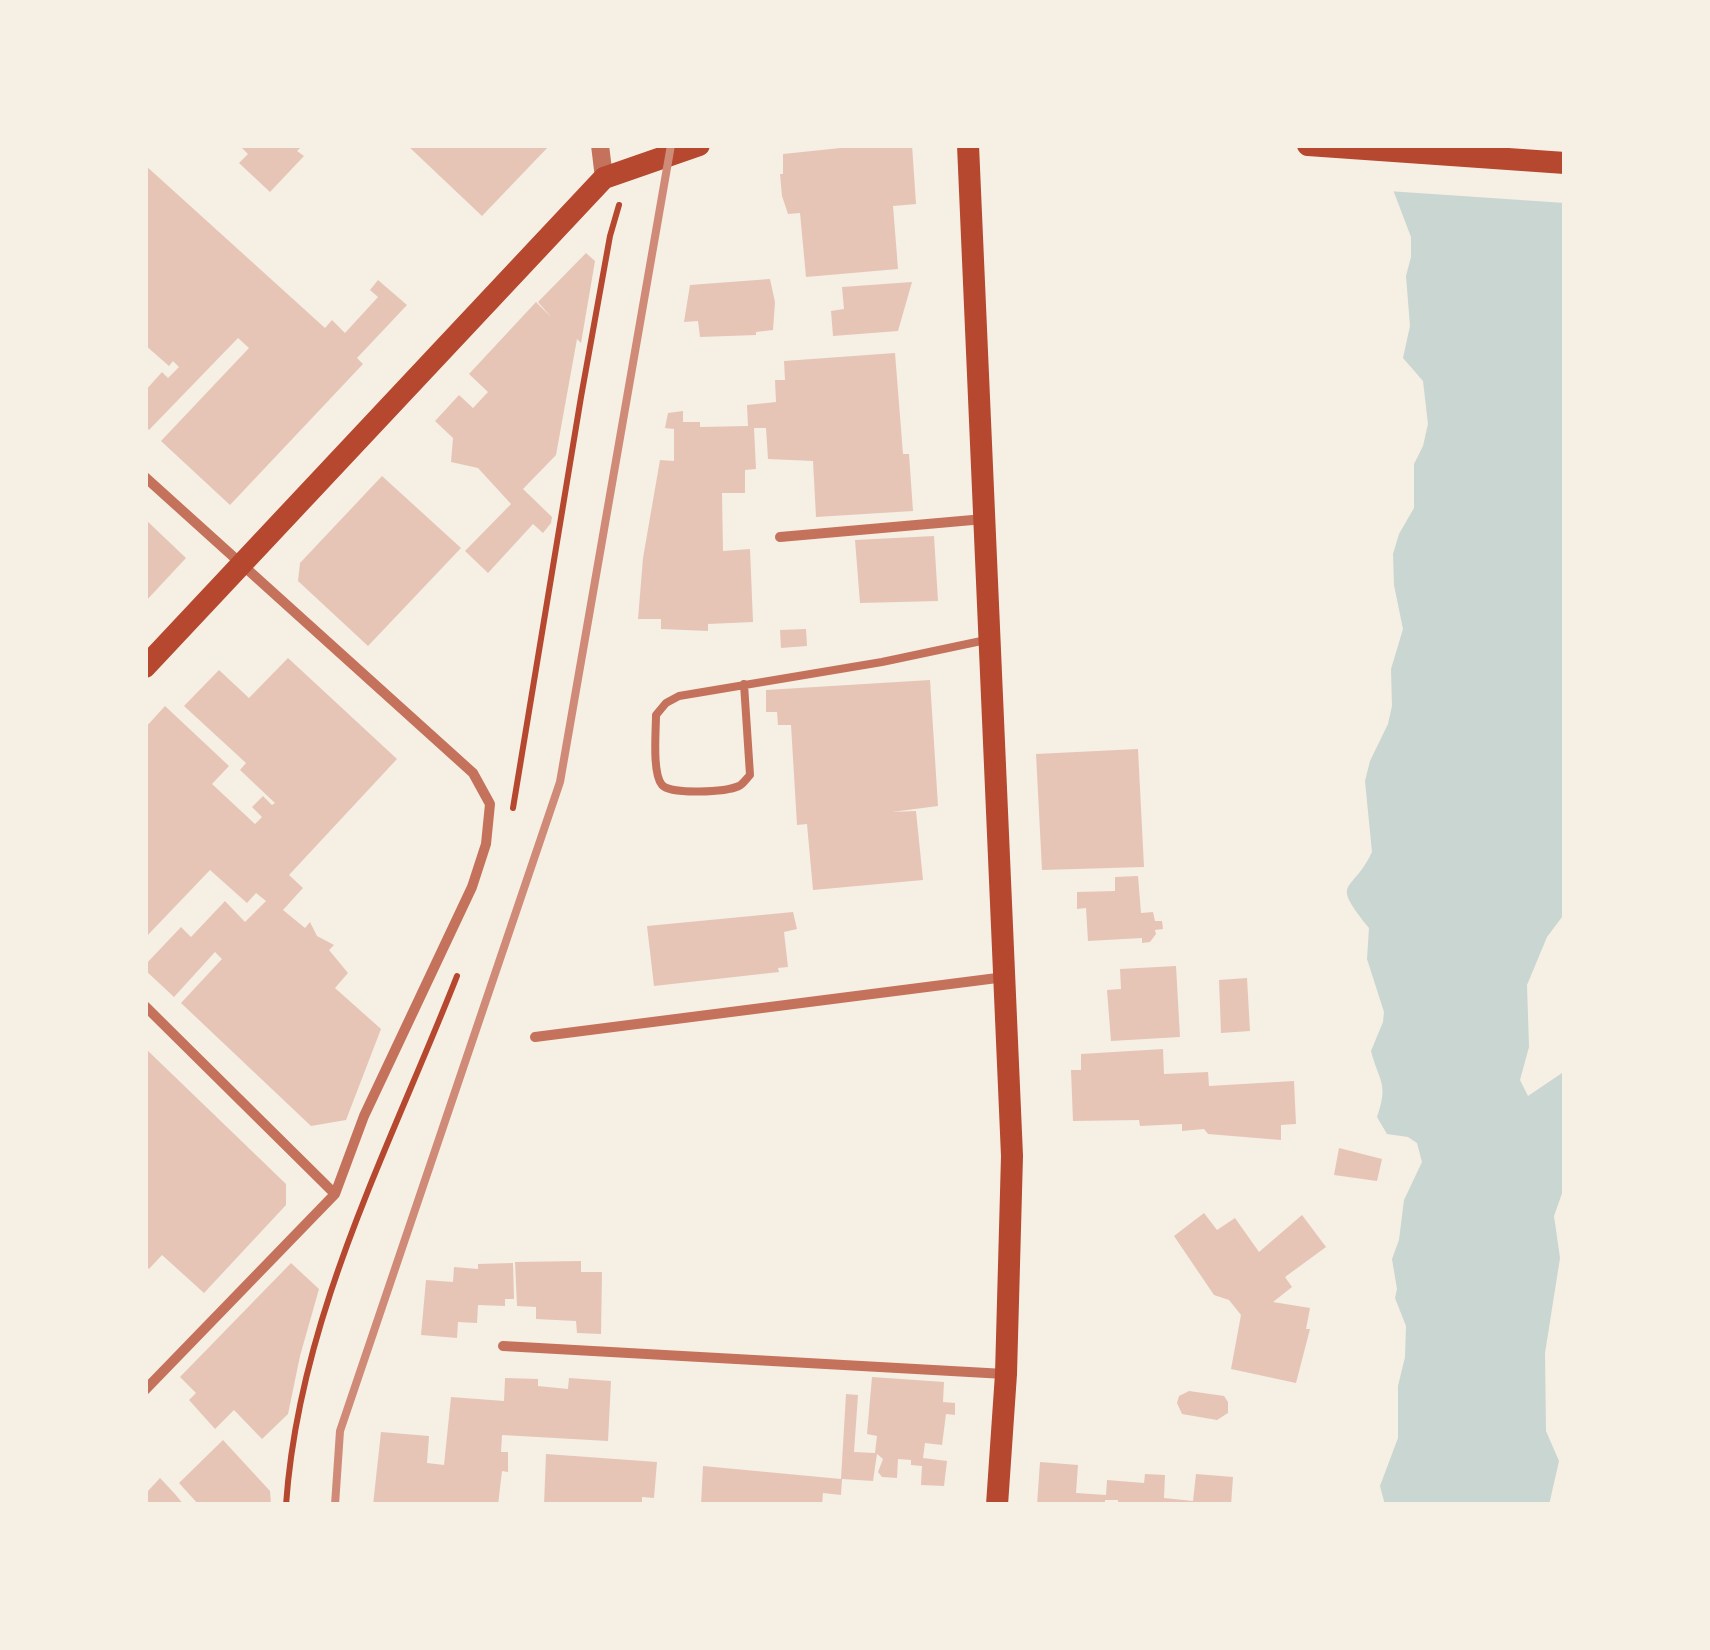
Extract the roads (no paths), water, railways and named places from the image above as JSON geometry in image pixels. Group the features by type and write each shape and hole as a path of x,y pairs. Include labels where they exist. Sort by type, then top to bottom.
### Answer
{"main road":[{"path":"145,667 604,178 699,145"},
{"path":"968,145 1012,1156 1006,1374 997,1505"},
{"path":"1308,145 1565,163"}],"street":[{"path":"600,145 604,178"},
{"path":"145,477 473,773 490,804 486,844 472,887 364,1116 335,1194 145,1390"},
{"path":"780,537 985,519"},
{"path":"535,1038 1006,976"},
{"path":"146,1009 335,1194"},
{"path":"503,1346 1006,1374"}],"lane":[{"path":"744,684 750,775 741,785 728,788 674,792 662,784 657,772 656,715 666,702 679,696 744,684 882,662 991,639"}],"railway":[{"path":"335,1505 340,1431 560,782 671,145"}]}
